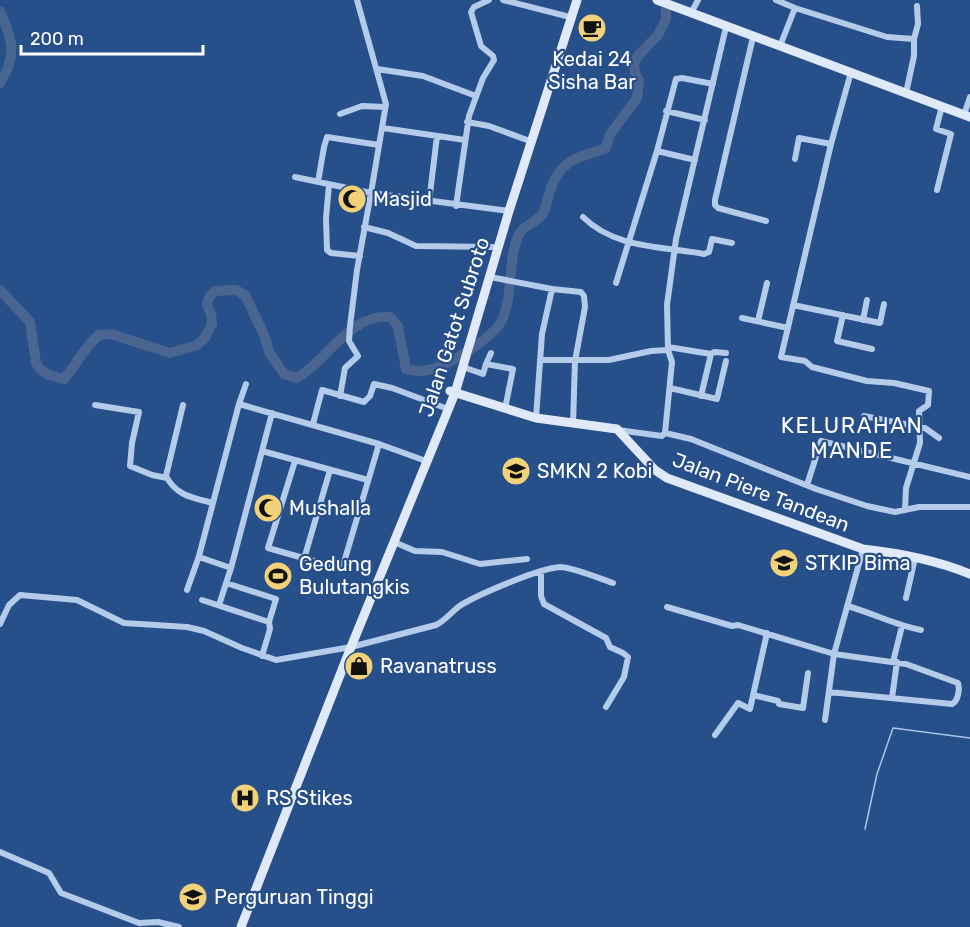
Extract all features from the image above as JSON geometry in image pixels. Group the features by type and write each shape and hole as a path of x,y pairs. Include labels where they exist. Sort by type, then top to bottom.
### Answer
{"street":[{"path":"340,396 345,368 358,356 350,341 350,326 385,106 357,0"},
{"path":"456,206 467,122 483,78 494,60 493,56 482,46 471,12 474,7 489,0"},
{"path":"503,0 566,16"},
{"name":"Jalan Gatot Subroto","path":"467,348 493,247 539,108 571,0"},
{"name":"Jalan Gatot Subroto","path":"239,927 452,392 493,277 506,211 526,140 577,0"},
{"path":"658,0 967,116 970,97"},
{"path":"691,13 698,0"},
{"path":"776,0 887,37 914,39"},
{"path":"906,93 914,56 914,39 918,24 917,6"},
{"path":"780,46 795,8"},
{"path":"665,433 672,362 668,348 667,305 674,248 726,27"},
{"path":"753,37 714,200 718,208 766,221"},
{"path":"377,69 423,76 476,96"},
{"path":"851,72 831,144 781,357 805,361 812,367 867,381 894,383 929,391 928,405 920,411 919,449 906,488 905,510"},
{"path":"616,283 657,151 676,78 713,84"},
{"path":"340,114 362,106 385,106"},
{"path":"937,190 951,134 936,129 942,106"},
{"path":"666,111 705,120"},
{"path":"467,122 489,126 526,140"},
{"path":"383,128 465,140"},
{"path":"429,202 437,136"},
{"path":"318,182 327,137 379,145"},
{"path":"795,159 799,138 831,144"},
{"path":"657,151 695,160"},
{"path":"296,177 371,193 506,211"},
{"path":"329,185 326,218 327,250 330,253 360,256"},
{"path":"583,217 602,233 628,242 707,254 712,238 732,243"},
{"path":"364,227 388,233 416,246 493,247"},
{"path":"493,277 552,289 581,292 584,296 585,307 575,362 573,424"},
{"path":"758,321 766,283"},
{"path":"536,418 544,318 552,289"},
{"path":"863,320 867,300"},
{"path":"794,305 880,323 884,304"},
{"path":"843,315 837,341 872,349"},
{"path":"742,318 788,328"},
{"path":"540,360 575,362 609,360 668,348 711,354 714,352 726,357 717,399 670,388"},
{"path":"462,364 483,374 491,353"},
{"path":"701,396 711,354"},
{"path":"486,364 513,369 505,409"},
{"path":"187,590 199,557 246,384"},
{"path":"313,424 322,390 364,402 370,396 372,386 377,384 446,408"},
{"path":"452,392 536,418 662,436 665,433 692,439 807,485 885,511 970,507"},
{"path":"239,404 380,444 424,461"},
{"path":"95,405 139,412 132,443 130,466 152,476 167,478"},
{"path":"183,405 177,435 165,472 179,493 213,503"},
{"path":"219,605 272,413"},
{"path":"864,416 928,429 939,438"},
{"name":"Jalan Piere Tandean","path":"617,429 655,470 667,478 863,549 883,551 950,566 970,574"},
{"path":"807,485 821,441 970,477"},
{"path":"295,461 268,548 342,569 380,444"},
{"path":"262,451 368,480"},
{"name":"Jalan Gatot Subroto","path":"349,647 394,542 424,461"},
{"path":"304,559 330,470"},
{"path":"394,542 415,551 442,552 480,564 527,559"},
{"path":"825,720 834,654 863,549"},
{"path":"199,557 231,568"},
{"path":"906,598 915,558"},
{"path":"0,624 9,605 20,595 55,597 76,600 124,623 204,630 262,656 276,660 288,660 436,625 464,603 528,575 563,567 613,583"},
{"path":"541,572 541,596 544,604 606,639 610,647 628,657 624,677 606,706"},
{"path":"226,583 276,599 262,656"},
{"path":"202,600 269,622"},
{"path":"848,606 875,614 902,626 921,630"},
{"path":"667,607 732,626 738,625 767,633 834,654 895,662 959,684 955,702 952,704 829,692"},
{"path":"892,698 895,662 902,626"},
{"path":"715,735 738,702 750,709 767,633"},
{"path":"753,695 778,700 779,704 803,708 808,673"},
{"path":"0,852 49,873 61,893 139,923 158,922 179,927"}],"waterway":[{"path":"0,290 30,322 36,363 40,369 49,375 64,379 99,335 111,334 170,353 197,345 205,338 212,324 207,304 209,297 215,291 236,290 245,295 265,337 269,352 284,374 297,378 351,330 376,318 390,317 398,326 406,369 422,371 438,367 472,348 490,335 501,322 509,294 515,245 520,233 543,214 553,183 563,168 576,158 605,149 611,133 637,98 639,81 634,64 638,56 658,35 666,19 666,0"},
{"path":"0,11 8,30 11,47 9,64 0,83"},
{"path":"865,829 877,774 893,728 970,738"}],"place":[{"name":"Kedai 24 Sisha Bar","path":"592,28"},
{"name":"Masjid","path":"352,199"},
{"name":"SMKN 2 Kobi","path":"516,471"},
{"name":"Mushalla","path":"268,508"},
{"name":"STKIP Bima","path":"784,563"},
{"name":"Gedung Bulutangkis","path":"278,576"},
{"name":"Ravanatruss","path":"359,666"},
{"name":"RS Stikes","path":"245,798"},
{"name":"Perguruan Tinggi","path":"193,897"}],"district":[{"name":"KELURAHAN MANDE","path":"852,438"}]}
